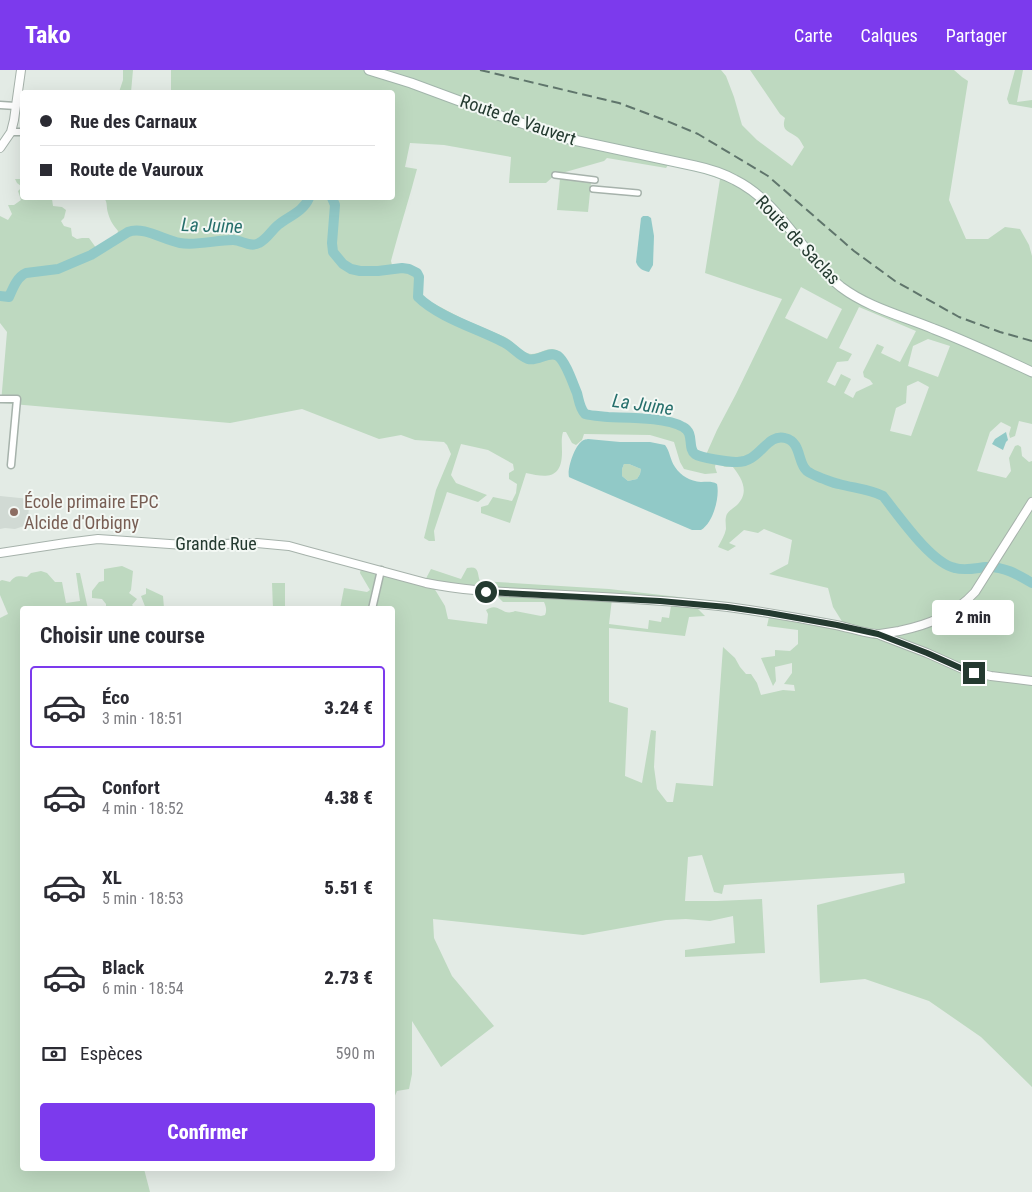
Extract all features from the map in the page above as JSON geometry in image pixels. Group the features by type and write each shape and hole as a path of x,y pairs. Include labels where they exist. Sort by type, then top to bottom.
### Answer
{"main road":[{"name":"Route de Vauvert","path":"368,70 420,86 569,139 670,160"},
{"name":"Route de Saclas","path":"670,160 713,171 735,180 750,189 775,211 831,278 852,295 880,310 932,328 1032,372"},
{"name":"Route de Saclas","path":"1008,360 1032,366"}],"street":[{"path":"0,148 11,132 21,70"},
{"path":"0,105 16,106"},
{"path":"11,132 20,132"},
{"path":"555,175 595,180"},
{"path":"593,189 638,193"},
{"path":"0,399 17,399 11,465"},
{"path":"878,634 920,627 953,611 967,601 975,592 1032,502"},
{"name":"Grande Rue","path":"0,553 98,539 184,545 257,543 289,546 426,584 445,587 486,592 644,600 727,607 878,634"},
{"path":"373,606 381,570"},
{"path":"878,634 965,670 991,676 1032,681"}],"shaded area":[{"name":"École primaire EPC Alcide d'Orbigny","path":"0,496 30,499 27,525 15,529 0,529"}],"green space":[{"path":"123,70 133,70 131,90 120,90 123,80"},
{"path":"171,70 721,70 726,76 742,125 757,140 792,166 804,147 798,138 785,128 785,118 780,114 750,70 954,70 968,81 949,200 966,239 988,239 1005,227 1020,229 1029,245 1032,256 1032,424 1019,421 1015,436 1010,438 1011,427 1001,422 990,432 977,471 1006,478 1011,471 1009,458 1015,446 1018,445 1021,447 1022,456 1029,462 1032,461 1032,1087 981,1037 929,1001 865,979 820,983 817,905 905,883 904,873 724,885 722,894 714,892 702,855 688,857 685,901 762,899 765,953 685,957 685,950 735,943 733,916 710,921 666,920 583,935 433,919 434,938 452,976 494,1026 441,1067 412,1021 412,1074 409,1089 397,1091 395,1096 395,606 341,606 344,588 367,592 370,590 360,573 361,568 422,586 431,569 461,579 467,568 471,567 476,569 480,581 609,589 687,598 705,616 689,617 685,636 609,628 609,702 628,708 625,776 642,783 651,730 656,731 654,767 657,789 667,802 673,802 676,783 713,786 723,647 735,658 746,674 751,674 757,683 761,695 783,690 795,691 794,685 784,684 792,673 792,663 775,667 776,681 773,686 761,658 775,656 775,650 790,651 798,644 798,630 767,626 769,617 848,631 833,607 828,588 769,574 788,564 792,540 764,529 758,533 744,530 729,543 736,546 728,551 718,547 726,529 727,515 741,500 744,490 739,475 732,466 724,467 719,462 716,462 717,473 705,474 684,469 674,442 650,435 584,434 582,440 576,445 572,443 566,432 563,432 559,467 556,472 547,476 526,473 510,523 481,513 481,507 488,505 493,497 512,501 516,493 517,484 509,479 509,473 514,470 513,464 488,450 461,444 451,475 456,483 487,495 478,502 447,492 434,531 435,541 429,541 424,538 436,490 451,454 444,442 415,440 401,435 379,439 302,409 230,423 1,403 7,332 0,323 0,216 8,220 12,214 8,205 14,205 21,200 52,200 53,206 62,207 66,210 61,221 64,226 71,228 72,236 77,239 89,238 99,252 113,245 118,231 107,211 105,200 395,200 395,90 171,90","holes":["410,143 444,145 511,157 509,183 546,183 555,175 604,161 607,158 666,168 668,165 694,170 720,179 705,273 782,299 705,457 694,452 689,432 682,426 670,422 647,419 647,415 591,412 588,410 583,404 571,367 563,355 555,350 552,349 535,354 527,353 505,337 463,319 422,297 421,280 418,271 411,266 392,265 391,261 417,169 405,167","801,287 842,309 827,339 785,318","859,307 916,331 900,362 881,353 884,347 877,344 863,372 864,377 873,384 856,392 853,398 844,393 851,379 841,374 835,386 827,382 837,362 848,361 852,354 839,348","928,339 950,346 938,377 908,366 913,346","918,381 929,387 911,436 890,431 896,408 906,403 907,386","434,588 492,594 503,602 544,602 546,612 545,615 541,616 515,611 507,612 494,607 486,610 488,614 487,624 448,619 445,606","612,599 671,606 669,618 662,617 661,622 649,620 648,629 609,624"]},
{"path":"1015,70 1023,70 1017,102 1032,100 1032,108 1009,104 1007,99"},
{"path":"15,179 20,179 20,185 17,183"},
{"path":"560,179 591,183 588,212 557,210"},
{"path":"624,464 641,469 637,479 628,481 622,476"},
{"path":"122,566 133,571 129,593 137,599 133,606 106,606 102,599 92,598 92,591 99,582 104,581 104,569"},
{"path":"41,571 47,573 55,582 62,582 66,603 80,601 76,573 80,573 87,606 20,606 20,1171 145,1171 150,1192 0,1192 0,618 8,614 0,595 0,581 10,582 15,577 27,577 31,573"},
{"path":"272,583 285,583 285,606 273,606"},
{"path":"146,588 163,596 164,606 145,606 141,596 146,594"}],"water":[{"path":"643,216 651,218 654,236 653,265 649,272 641,269 636,262 641,218"},
{"path":"1006,432 1008,440 1003,450 992,444 995,439"},
{"path":"588,439 650,442 665,445 673,464 686,478 693,481 717,484 715,509 709,522 701,530 692,530 569,477 570,464 578,445","holes":["624,464 641,469 637,479 628,481 622,476 622,469"]}],"waterway":[{"name":"La Juine","path":"0,296 9,297 18,280 26,273 58,269 91,255 128,232 147,232 186,244 233,240 256,244 303,207 308,200"},
{"name":"La Juine","path":"333,200 335,205 333,252 343,264 351,269 360,271 409,269 417,273 419,277 418,297 436,311 503,342 528,359 536,359 551,354 558,356 569,373 585,414 667,421 687,430 691,448 695,454 727,461 744,461 757,454 773,440 785,438 790,440 797,448 804,467 810,473 834,483 867,490 883,496 916,538 946,564 963,569 986,567 1004,569 1032,583"}],"railway":[{"path":"480,70 619,103 698,134 768,176 854,251 895,281 959,317 1032,341"}],"place":[{"name":"École primaire EPC Alcide d'Orbigny","path":"14,512"}],"route":[{"path":"486,592 660,601 769,613 878,634 974,673"}]}
